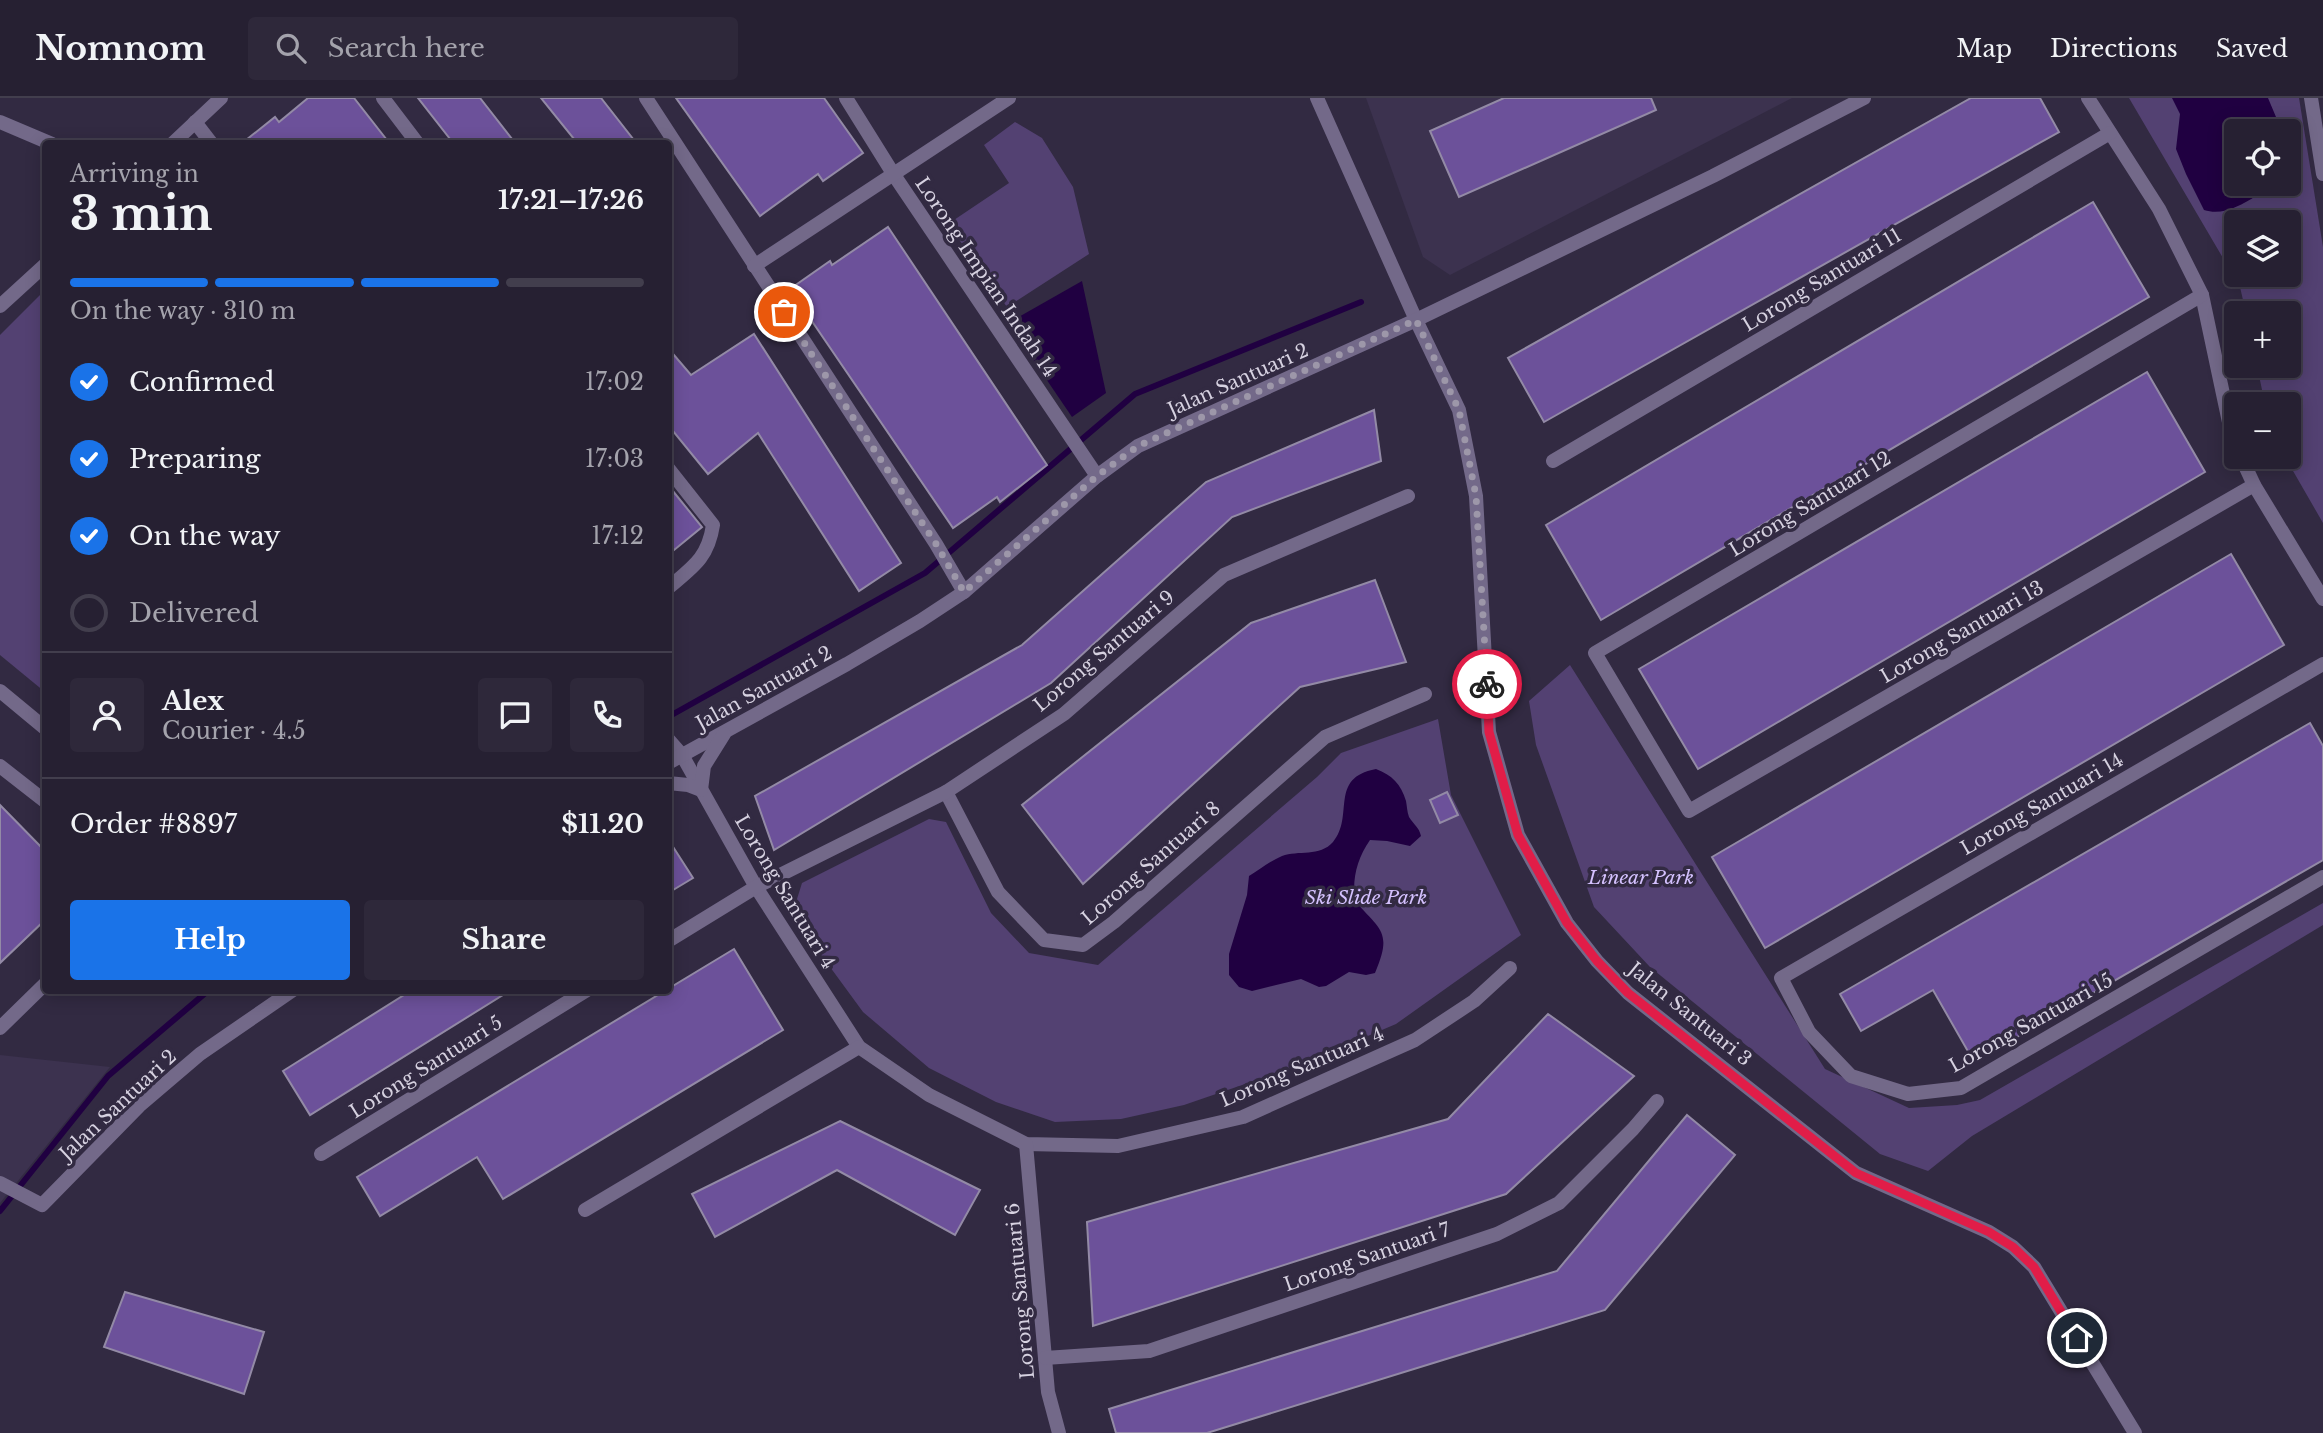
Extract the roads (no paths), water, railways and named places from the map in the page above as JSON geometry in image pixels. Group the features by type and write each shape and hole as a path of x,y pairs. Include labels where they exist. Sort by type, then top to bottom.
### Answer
{"street":[{"path":"176,140 221,98"},
{"path":"383,98 415,140"},
{"path":"646,98 936,544 964,592"},
{"name":"Lorong Impian Indah 14","path":"846,98 894,175 1097,476"},
{"path":"754,266 1009,98"},
{"name":"Jalan Santuari 3","path":"1317,98 1459,410 1476,496 1489,732 1518,835 1567,923 1597,961 1628,993 1856,1173 1989,1232 2013,1247 2034,1267 2135,1433"},
{"name":"Jalan Santuari 2","path":"672,761 847,664 964,592 1097,476 1138,446 1416,320 1713,176 1864,98"},
{"path":"2088,98 2158,209 2202,295 2224,398"},
{"path":"2311,98 2323,174"},
{"path":"0,122 43,140"},
{"path":"195,122 209,140"},
{"name":"Lorong Santuari 11","path":"1553,461 2110,132"},
{"path":"0,306 42,268"},
{"name":"Lorong Santuari 12","path":"1689,811 1595,653 2202,295"},
{"path":"2247,469 2323,599"},
{"path":"672,473 713,525 710,544 702,559 672,584"},
{"name":"Lorong Santuari 13","path":"1689,811 2255,485"},
{"name":"Lorong Santuari 9","path":"756,887 946,792 1064,714 1224,575 1408,496"},
{"name":"Lorong Santuari 14","path":"1781,978 2323,664"},
{"path":"0,691 42,726"},
{"name":"Lorong Santuari 8","path":"946,792 998,892 1044,940 1083,946 1325,737 1425,694"},
{"path":"672,783 701,790 704,766 726,730"},
{"name":"Lorong Santuari 4","path":"672,743 682,755 756,887 859,1047 929,1095 1026,1144 1118,1146 1242,1117 1415,1040 1474,1001 1510,968"},
{"path":"0,766 42,799"},
{"name":"Lorong Santuari 15","path":"1781,978 1809,1032 1852,1076 1908,1094 1961,1088 2323,877"},
{"path":"672,939 756,887"},
{"path":"0,1028 42,987"},
{"name":"Jalan Santuari 2","path":"0,1183 42,1205 139,1106 200,1054 287,994"},
{"name":"Lorong Santuari 5","path":"321,1154 581,994"},
{"path":"585,1210 859,1047"},
{"name":"Lorong Santuari 7","path":"1045,1358 1149,1351 1497,1234 1559,1203 1657,1101"},
{"name":"Lorong Santuari 6","path":"1026,1144 1048,1392 1059,1433"}],"waterway":[{"path":"672,715 925,573 1135,394 1361,302"},
{"path":"0,1211 108,1076 204,994"}],"park label":[{"name":"Linear Park","path":"1641,877"},
{"name":"Ski Slide Park","path":"1366,897"}]}
